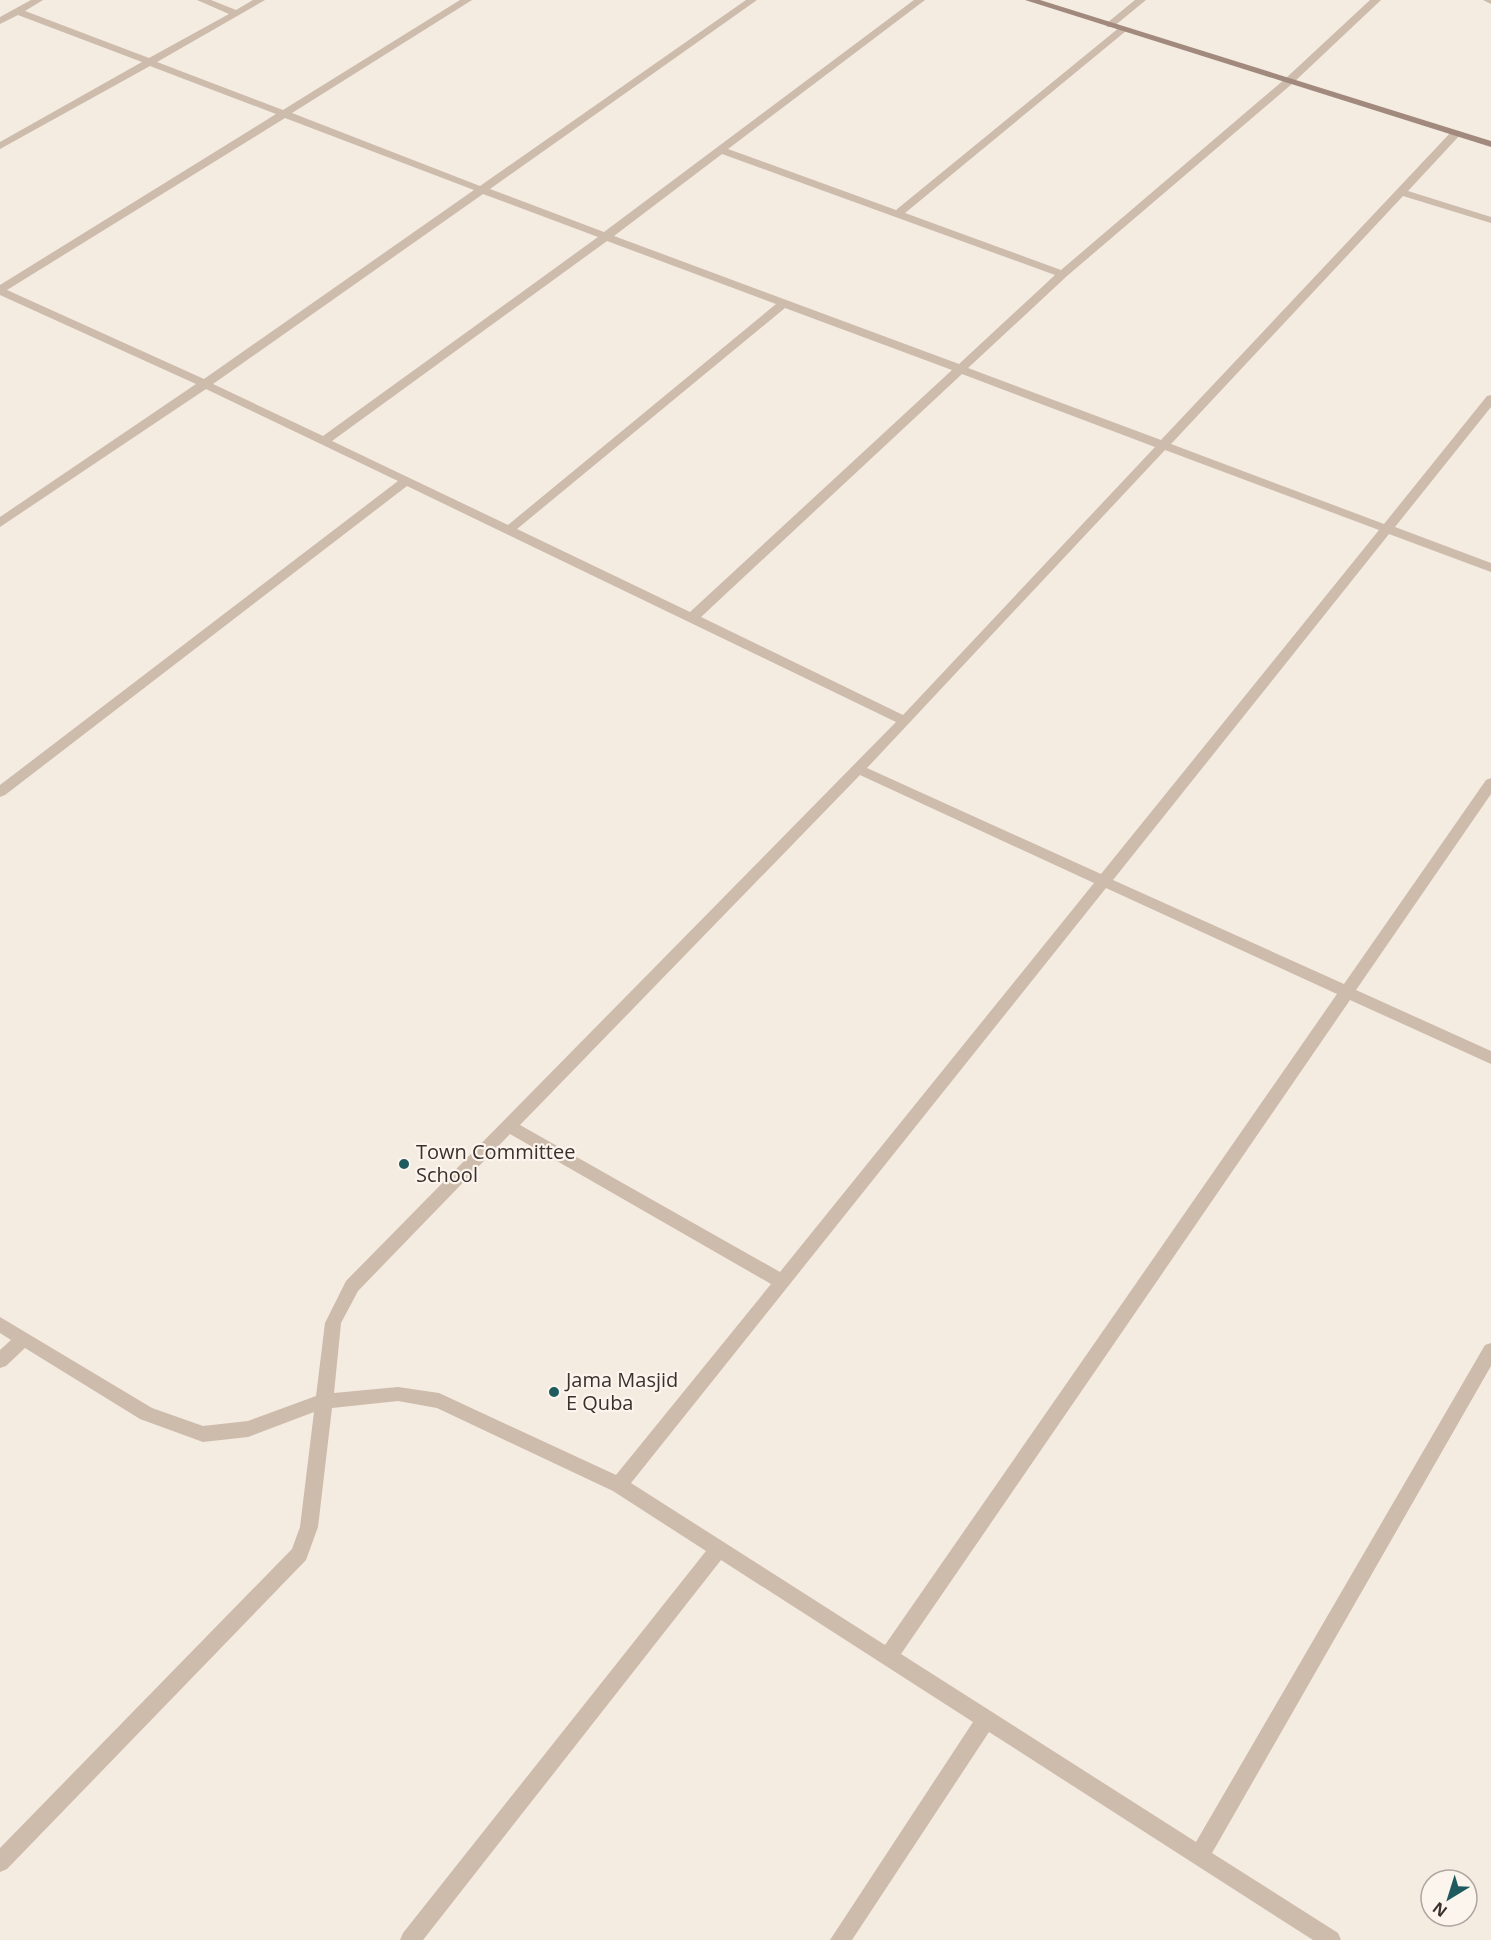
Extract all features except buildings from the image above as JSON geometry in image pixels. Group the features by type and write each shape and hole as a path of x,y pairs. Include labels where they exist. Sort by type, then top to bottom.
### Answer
{"street":[{"path":"0,21 38,0"},
{"path":"201,0 236,13"},
{"path":"0,146 260,0"},
{"path":"0,291 467,0"},
{"path":"0,523 205,384 752,0"},
{"path":"324,441 606,236 920,0"},
{"path":"1030,0 1491,144"},
{"path":"1110,25 1142,0"},
{"path":"692,618 1063,274 1288,81 1376,0"},
{"path":"17,11 606,236 1491,568"},
{"path":"897,214 1123,29"},
{"path":"0,1862 300,1554 309,1527 333,1323 352,1286 905,721 1456,133"},
{"path":"721,150 1063,274"},
{"path":"1401,192 1491,220"},
{"path":"0,291 205,384 905,721"},
{"path":"509,530 784,303"},
{"path":"619,1485 1491,399"},
{"path":"0,792 406,481"},
{"path":"858,769 1491,1058"},
{"path":"888,1657 1345,991 1491,783"},
{"path":"508,1126 782,1282"},
{"path":"0,1324 146,1414 203,1434 248,1429 323,1401 398,1394 439,1401 619,1485 1330,1940"},
{"path":"0,1361 23,1340"},
{"path":"1199,1856 1491,1350"},
{"path":"411,1940 719,1549"},
{"path":"840,1940 986,1719"}],"place":[{"name":"Town Committee School","path":"404,1164"},
{"name":"Jama Masjid E Quba","path":"554,1392"}]}
